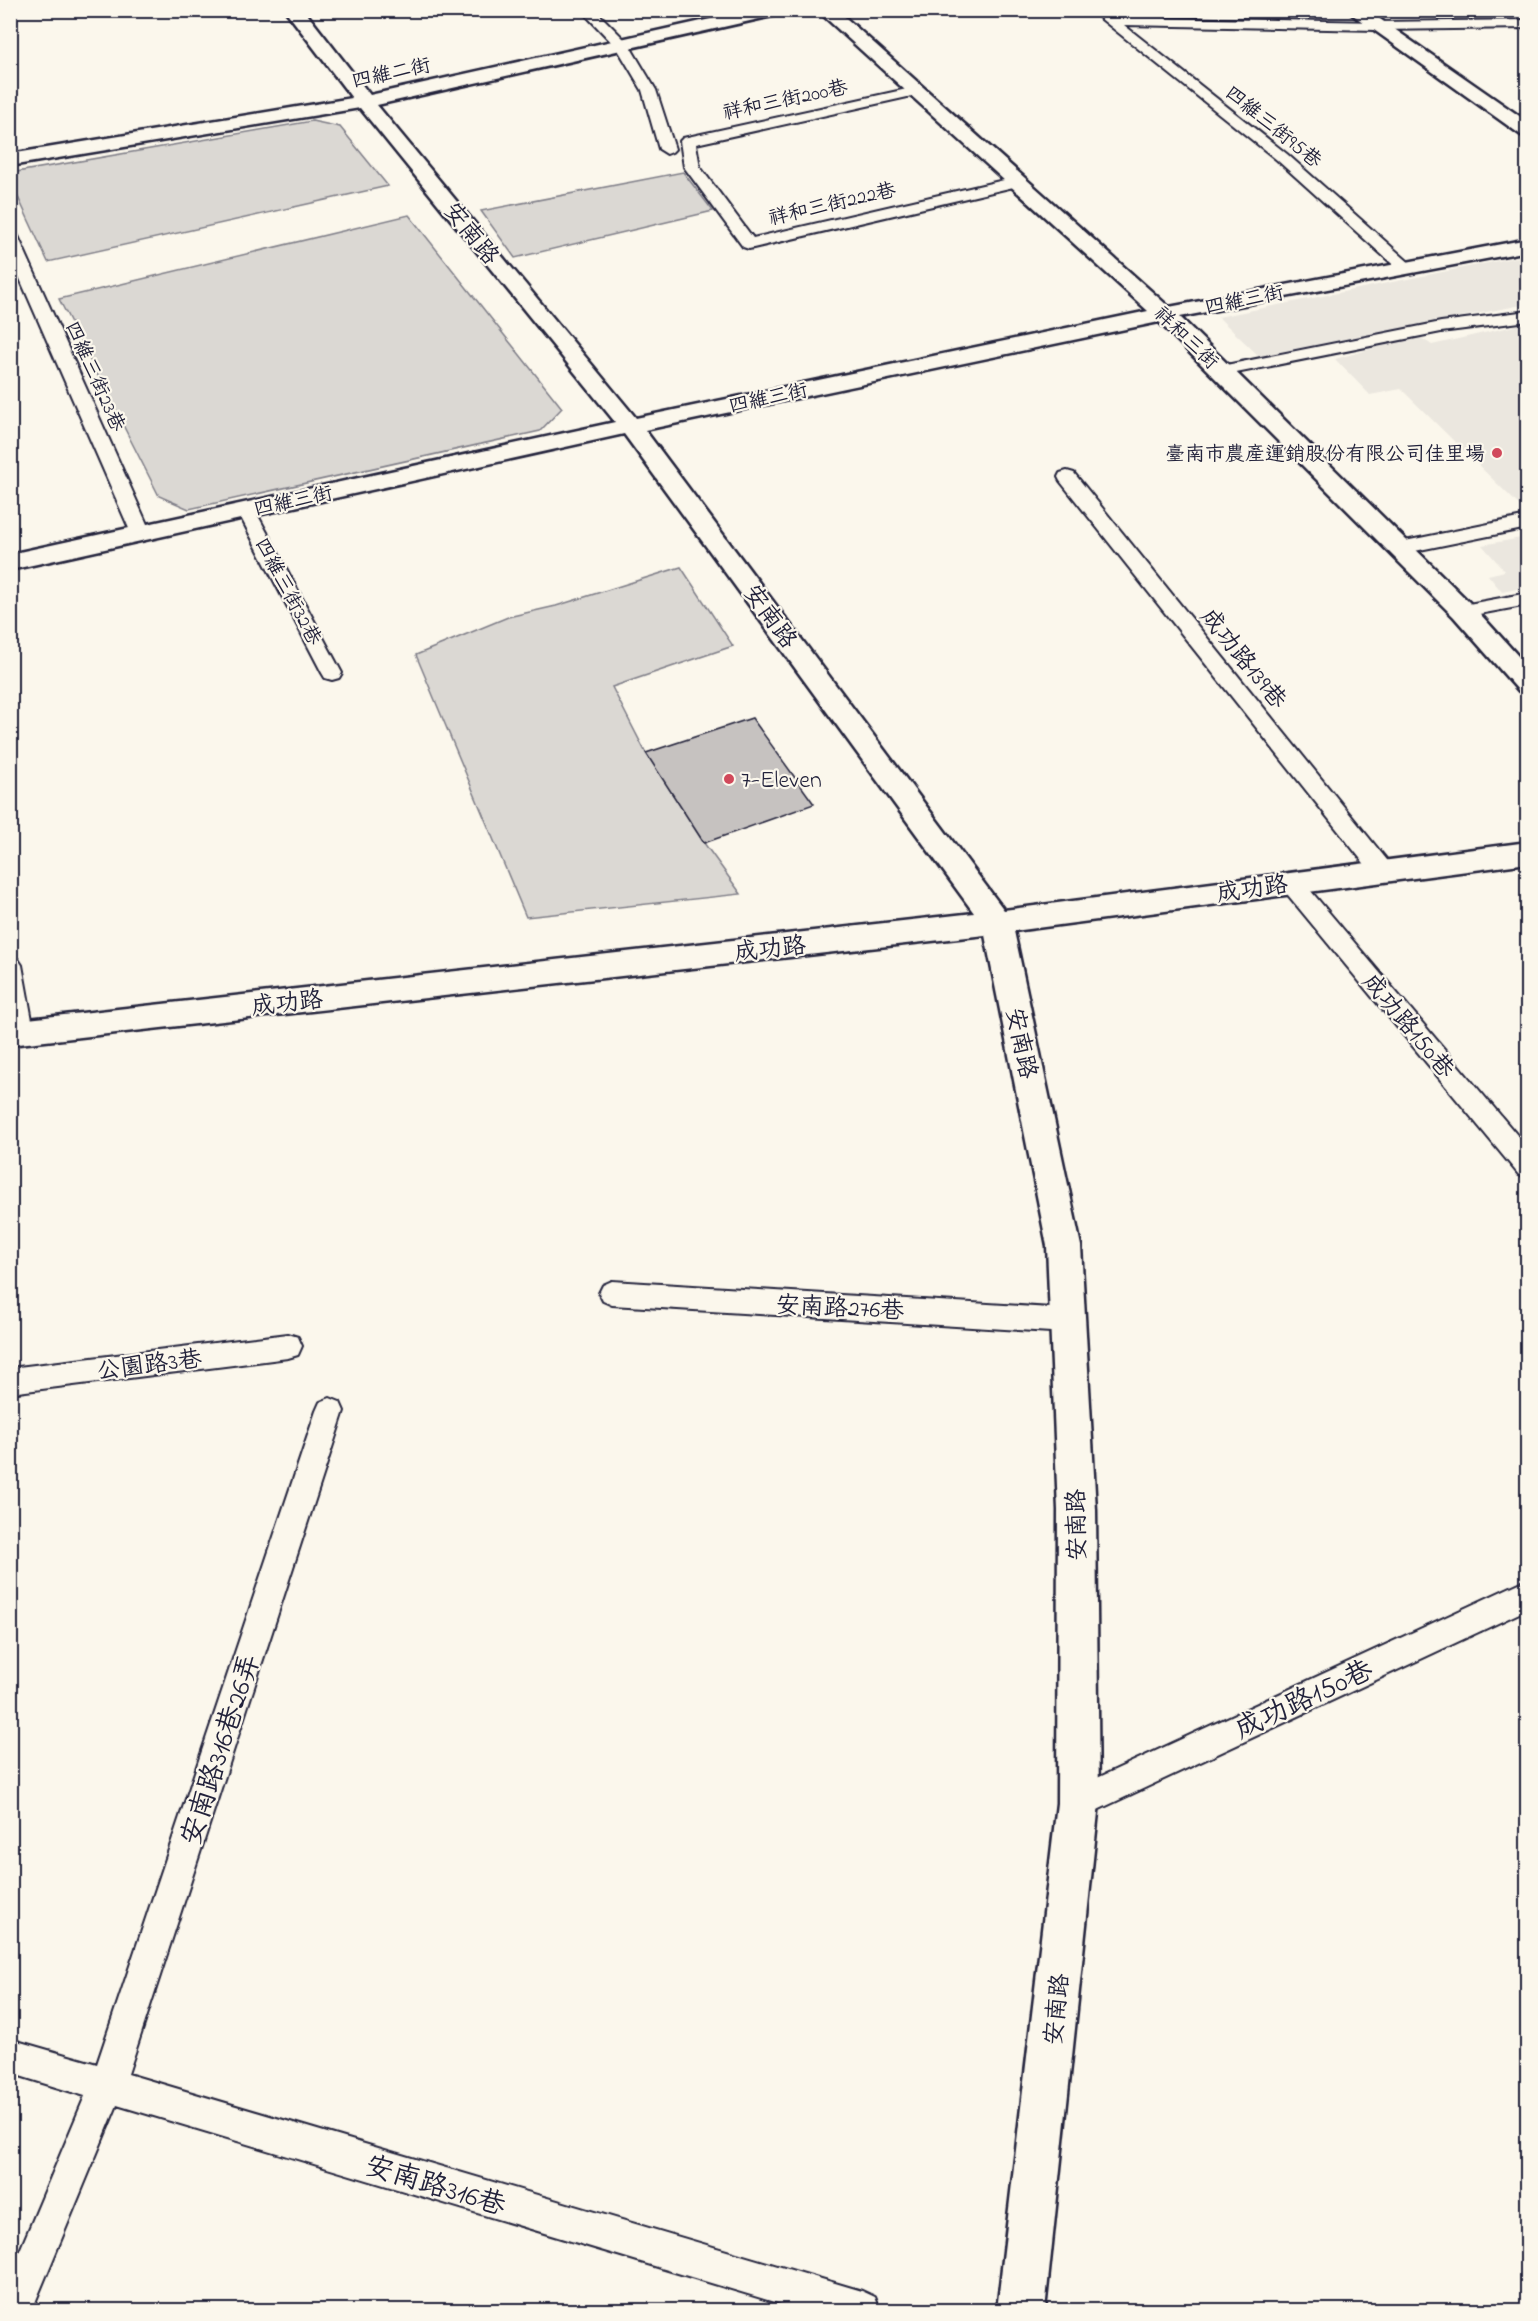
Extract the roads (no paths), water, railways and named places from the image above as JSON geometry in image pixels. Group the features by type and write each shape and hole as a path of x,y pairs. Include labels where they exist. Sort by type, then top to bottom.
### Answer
{"street":[{"name":"安南路","path":"294,10 365,102 630,426 997,922 1064,1245 1077,1510 1078,1803 1022,2310"},
{"name":"四維二街","path":"10,160 365,102 777,10"},
{"name":"祥和三街","path":"826,10 1164,314 1463,610 1527,685"},
{"path":"1355,10 1527,131"},
{"name":"四維三街","path":"10,562 630,426 1164,314 1527,244"},
{"name":"成功路","path":"16,1032 997,922 1527,852"}],"lane":[{"path":"587,10 623,46 649,90 667,149"},
{"name":"四維三街95巷","path":"1096,10 1282,157 1406,268"},
{"path":"1110,21 1378,26 1527,24"},
{"name":"祥和三街200巷","path":"692,167 688,141 916,91"},
{"name":"祥和三街222巷","path":"692,167 749,244 1017,182"},
{"name":"四維三街23巷","path":"10,236 141,533"},
{"path":"1221,371 1441,327 1527,316"},
{"name":"成功路139巷","path":"1067,477 1383,871"},
{"name":"四維三街32巷","path":"246,510 332,673"},
{"path":"1400,548 1527,522"},
{"path":"1463,610 1527,599"},
{"name":"成功路150巷","path":"1291,883 1527,1167"},
{"path":"10,965 16,1032"},
{"name":"安南路276巷","path":"612,1293 1068,1321"},
{"name":"公園路3巷","path":"10,1381 288,1346"},
{"name":"安南路316巷26弄","path":"14,2310 107,2086 330,1411"},
{"name":"成功路150巷","path":"1078,1803 1527,1593"},
{"name":"安南路316巷","path":"10,2056 862,2310"}],"place":[{"name":"臺南市農產運銷股份有限公司佳里場","path":"1497,453"},
{"name":"7-Eleven","path":"729,779"}]}
